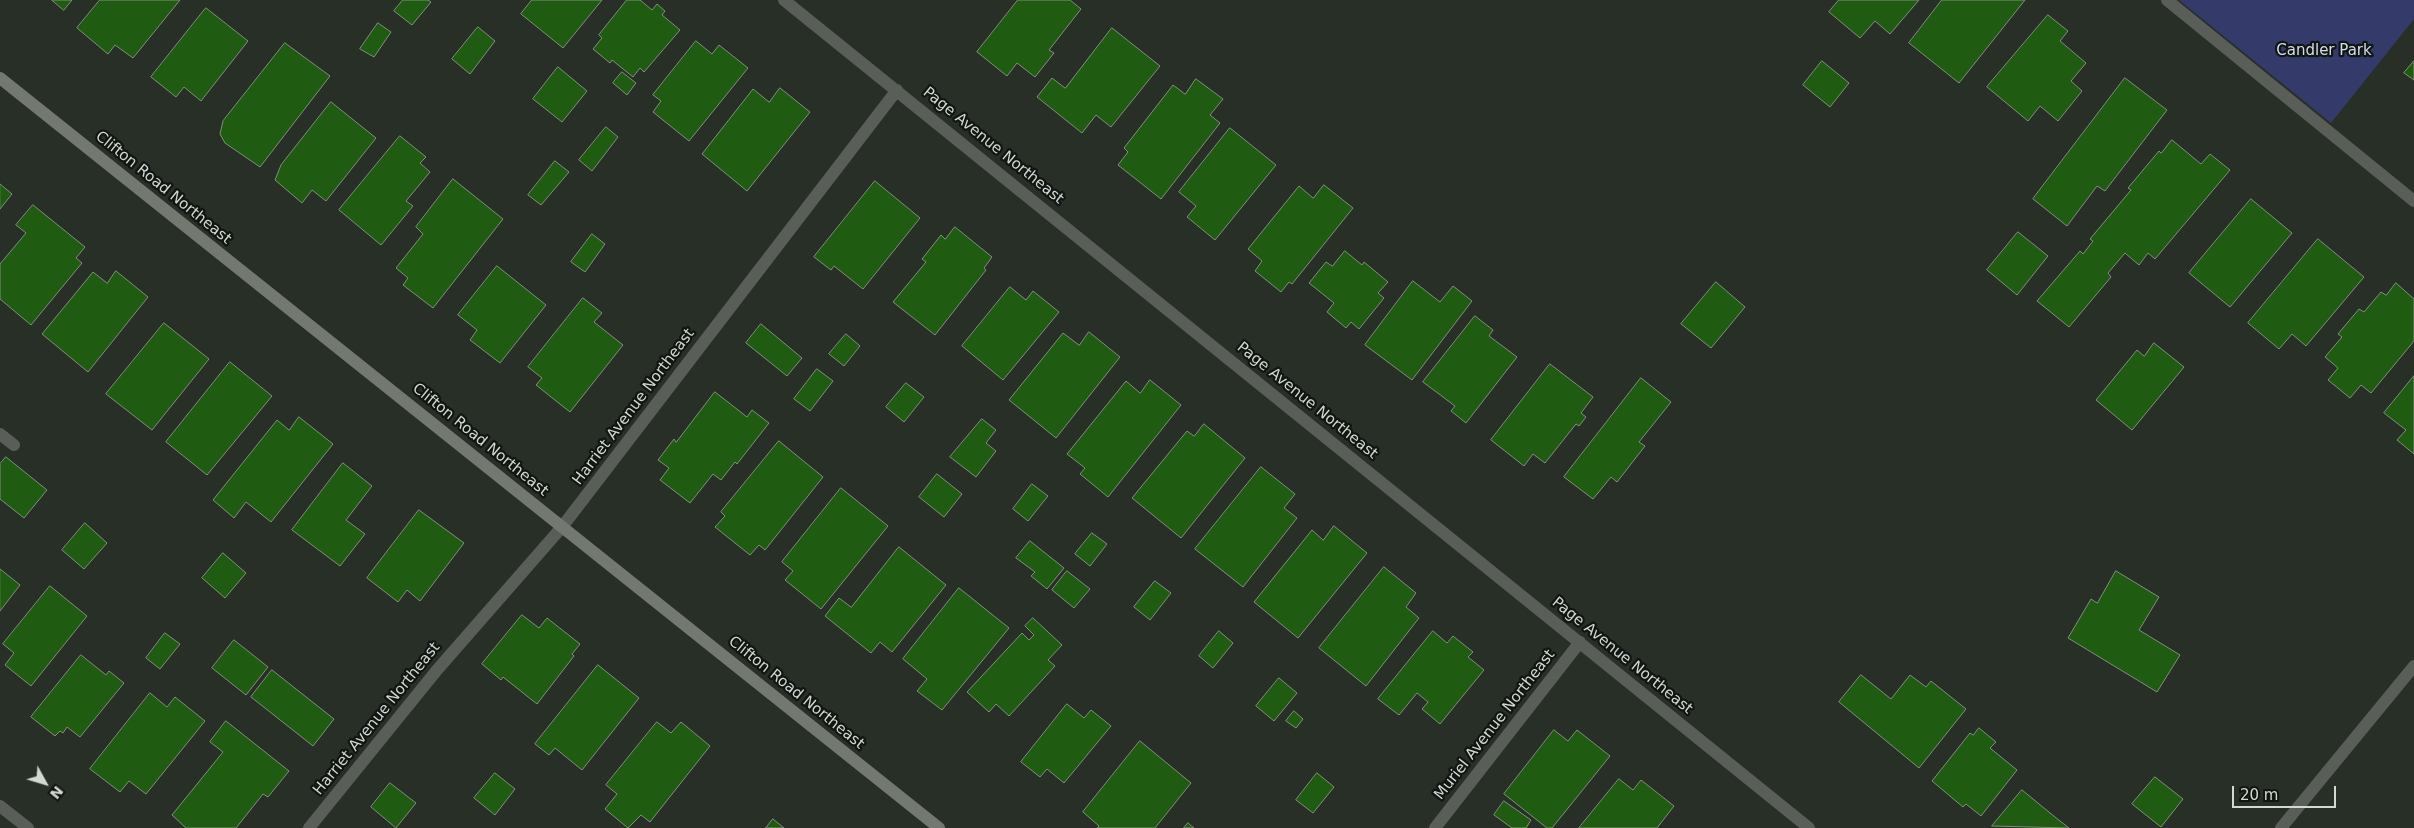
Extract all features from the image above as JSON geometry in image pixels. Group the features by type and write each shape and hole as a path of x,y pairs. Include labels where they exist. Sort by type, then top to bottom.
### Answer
{"street":[{"name":"Page Avenue Northeast","path":"784,0 1809,828"},
{"path":"2167,0 2414,201"},
{"name":"Clifton Road Northeast","path":"0,78 939,828"},
{"name":"Harriet Avenue Northeast","path":"309,828 437,670 562,527 897,90"},
{"path":"0,434 14,445"},
{"name":"Muriel Avenue Northeast","path":"1435,828 1580,642"},
{"path":"2281,828 2414,666"},
{"path":"0,806 28,828"}],"green space":[{"name":"Candler Park","path":"2179,0 2414,0 2414,19 2331,123"}],"building":[{"path":"52,0 72,0 64,10"},
{"path":"100,0 180,0 133,58 115,45 108,54 77,28"},
{"path":"403,0 428,0 431,2 412,25 394,11"},
{"path":"532,0 602,0 563,48 521,14"},
{"path":"627,0 640,0 652,10 657,4 665,11 662,15 680,30 644,72 640,68 633,77 612,60 610,63 593,49 602,38 599,35"},
{"path":"1018,0 1070,0 1081,9 1049,50 1054,53 1035,77 1017,63 1007,76 977,52"},
{"path":"1839,0 1919,0 1890,34 1875,21 1860,38 1829,12"},
{"path":"1942,0 2025,0 1959,83 1909,43"},
{"path":"206,8 248,41 201,101 184,87 176,97 151,77"},
{"path":"2048,15 2068,31 2060,41 2086,63 2071,81 2082,91 2058,121 2040,106 2028,121 1987,87"},
{"path":"378,23 391,32 374,57 360,49"},
{"path":"478,27 495,41 470,74 452,59"},
{"path":"1112,28 1160,66 1111,127 1096,115 1082,133 1037,97 1052,78 1065,88"},
{"path":"696,41 712,54 719,45 748,68 689,141 653,112 661,101 653,95"},
{"path":"285,43 330,76 260,167 225,143 220,134 223,121"},
{"path":"1822,61 1849,83 1830,107 1803,85"},
{"path":"2414,61 2414,80 2404,73"},
{"path":"558,67 587,91 562,122 533,99"},
{"path":"622,72 636,83 627,95 613,83"},
{"path":"2125,78 2167,110 2105,191 2097,186 2067,226 2033,199"},
{"path":"1196,79 1223,99 1210,115 1220,123 1161,199 1118,165 1128,152 1124,148 1173,85 1185,94"},
{"path":"780,88 810,112 747,191 702,154 753,89 769,102"},
{"path":"331,102 376,138 326,201 312,190 302,203 275,180 281,165"},
{"path":"606,127 618,137 592,171 579,160"},
{"path":"1230,128 1276,165 1215,240 1187,217 1196,206 1179,192"},
{"path":"400,136 426,157 420,163 430,172 406,201 413,206 381,245 339,210"},
{"path":"2172,140 2201,164 2210,154 2230,170 2155,259 2148,253 2139,265 2125,253 2108,273 2111,277 2069,327 2037,301 2080,251 2083,254 2093,241 2090,239 2131,190 2128,188 2159,151 2161,153"},
{"path":"555,161 569,172 541,205 528,195"},
{"path":"453,179 503,219 433,308 403,285 408,278 396,268 423,234 416,227"},
{"path":"875,181 920,218 863,289 834,266 831,270 814,257"},
{"path":"0,184 12,194 0,209"},
{"path":"1324,185 1353,208 1292,284 1289,282 1281,292 1255,271 1262,261 1248,249 1299,186 1313,198"},
{"path":"2251,199 2292,233 2230,307 2189,273"},
{"path":"33,205 85,247 76,258 82,263 31,325 0,299 0,264 26,233 16,225"},
{"path":"955,227 992,257 984,268 986,270 935,335 893,302 926,262 922,259 941,235 945,239"},
{"path":"2018,232 2048,256 2017,295 1987,270"},
{"path":"592,234 605,244 585,272 571,262"},
{"path":"2318,239 2364,277 2306,346 2292,334 2279,349 2248,323"},
{"path":"1345,251 1362,265 1364,262 1388,282 1378,293 1384,298 1359,329 1351,322 1346,328 1327,312 1334,303 1309,283 1326,262 1332,266"},
{"path":"497,266 546,305 500,363 470,340 477,330 458,315"},
{"path":"116,271 148,297 88,372 42,334 93,272 107,283"},
{"path":"1413,281 1440,302 1453,286 1472,301 1412,380 1365,345"},
{"path":"1716,282 1745,307 1711,348 1681,324"},
{"path":"2396,283 2414,299 2414,341 2371,393 2361,385 2350,398 2328,380 2338,368 2325,357 2342,337 2338,334 2359,309 2364,312 2381,292 2386,295"},
{"path":"1010,287 1026,300 1033,291 1059,312 1003,380 962,346"},
{"path":"583,298 602,313 594,322 623,345 570,412 536,385 542,378 528,367"},
{"path":"1475,316 1493,330 1489,336 1517,357 1466,423 1451,411 1455,406 1423,382"},
{"path":"164,323 209,359 152,430 106,394"},
{"path":"761,324 802,358 787,376 746,343"},
{"path":"1089,332 1120,357 1056,438 1009,400 1063,333 1079,345"},
{"path":"846,334 860,346 844,366 829,354"},
{"path":"2154,343 2184,367 2132,430 2096,400 2137,350 2144,356"},
{"path":"230,362 272,396 207,475 166,442"},
{"path":"1550,364 1593,397 1581,413 1586,417 1579,426 1576,424 1545,463 1533,454 1524,466 1491,440"},
{"path":"817,369 833,381 810,411 794,399"},
{"path":"2414,376 2414,454 2397,440 2406,430 2384,413"},
{"path":"1641,378 1671,402 1639,442 1645,446 1617,482 1611,477 1593,499 1564,477"},
{"path":"1150,380 1181,405 1108,497 1080,474 1085,468 1067,454 1126,381 1140,393"},
{"path":"906,383 924,397 904,422 886,407"},
{"path":"715,392 747,417 752,410 769,423 737,464 735,462 721,480 713,474 690,503 660,480 669,468 658,460 674,439 676,442"},
{"path":"299,417 333,444 271,522 246,502 234,518 213,500 277,420 289,430"},
{"path":"982,419 996,430 986,443 996,451 976,477 950,457"},
{"path":"1204,424 1245,458 1181,538 1132,498 1187,431 1194,436"},
{"path":"779,441 823,477 765,550 759,545 750,555 715,527 725,516 721,512"},
{"path":"6,457 47,490 24,518 0,499 0,464"},
{"path":"343,463 372,486 346,520 365,534 340,566 292,530"},
{"path":"1261,467 1295,494 1284,508 1297,518 1243,587 1195,549"},
{"path":"937,474 962,494 944,517 919,497"},
{"path":"1032,484 1048,496 1028,521 1013,509"},
{"path":"841,488 888,526 821,609 785,580 793,571 782,562"},
{"path":"419,510 464,543 420,601 407,590 398,602 367,578"},
{"path":"85,523 107,543 84,569 62,550"},
{"path":"1334,526 1367,553 1298,638 1254,602 1312,530 1323,540"},
{"path":"1092,533 1107,544 1090,566 1075,554"},
{"path":"1030,541 1064,568 1047,589 1031,576 1035,572 1016,558"},
{"path":"899,547 946,585 892,652 880,642 871,653 825,616 839,598 851,607"},
{"path":"223,553 246,573 225,598 202,578"},
{"path":"1384,567 1416,593 1406,607 1419,618 1366,686 1319,648"},
{"path":"0,569 20,585 0,611"},
{"path":"1067,571 1090,589 1074,608 1052,590"},
{"path":"2116,571 2159,597 2139,630 2180,655 2157,692 2068,638 2091,599 2097,603"},
{"path":"1155,581 1171,593 1150,620 1134,607"},
{"path":"50,586 87,616 31,686 5,665 14,653 3,644"},
{"path":"959,588 1009,628 942,710 917,691 927,679 903,659"},
{"path":"522,615 539,628 547,618 580,644 572,654 574,656 537,704 503,677 501,680 482,664"},
{"path":"1033,618 1062,645 1048,660 1055,666 1009,716 996,704 989,712 967,692 1022,633 1029,640 1034,635 1025,626"},
{"path":"1219,631 1233,643 1213,668 1199,656"},
{"path":"1433,631 1447,643 1453,636 1473,652 1468,657 1484,670 1440,724 1422,709 1428,702 1417,693 1399,715 1378,699"},
{"path":"165,633 180,644 160,669 146,658"},
{"path":"234,640 268,667 246,695 212,668"},
{"path":"81,655 106,675 109,671 124,683 80,737 67,727 63,733 60,731 55,736 31,717"},
{"path":"598,665 639,698 582,770 555,748 549,755 535,744"},
{"path":"272,670 334,719 313,746 251,697"},
{"path":"1861,675 1891,699 1910,675 1926,687 1931,681 1966,709 1919,768 1839,702"},
{"path":"1279,678 1297,693 1274,721 1256,706"},
{"path":"150,693 167,707 175,697 205,721 146,794 129,781 120,792 90,769"},
{"path":"1067,704 1084,718 1091,710 1111,726 1064,783 1047,769 1040,777 1021,762"},
{"path":"1294,711 1303,719 1296,728 1286,721"},
{"path":"226,721 289,771 268,797 263,794 236,828 186,828 172,815 223,752 210,742"},
{"path":"657,722 671,733 681,722 710,746 650,822 641,815 628,828 605,809 617,794 606,785"},
{"path":"1979,728 1996,742 1990,748 2017,770 1981,816 1966,804 1963,807 1932,781 1970,733 1973,735"},
{"path":"1554,730 1568,741 1577,730 1610,756 1552,828 1547,828 1504,794"},
{"path":"1140,741 1191,783 1155,828 1097,828 1099,826 1083,812"},
{"path":"495,773 515,789 495,815 474,798"},
{"path":"1317,773 1334,787 1313,813 1296,800"},
{"path":"2155,777 2183,799 2161,827 2132,804"},
{"path":"1619,779 1633,790 1641,780 1674,806 1657,828 1579,828"},
{"path":"390,783 416,803 396,828 371,807"},
{"path":"2022,790 2055,817 2069,828 1992,826"},
{"path":"1504,801 1531,820 1526,828 1512,828 1494,815"},
{"path":"773,819 784,828 766,828"},
{"path":"1188,823 1194,828 1184,828"}]}
